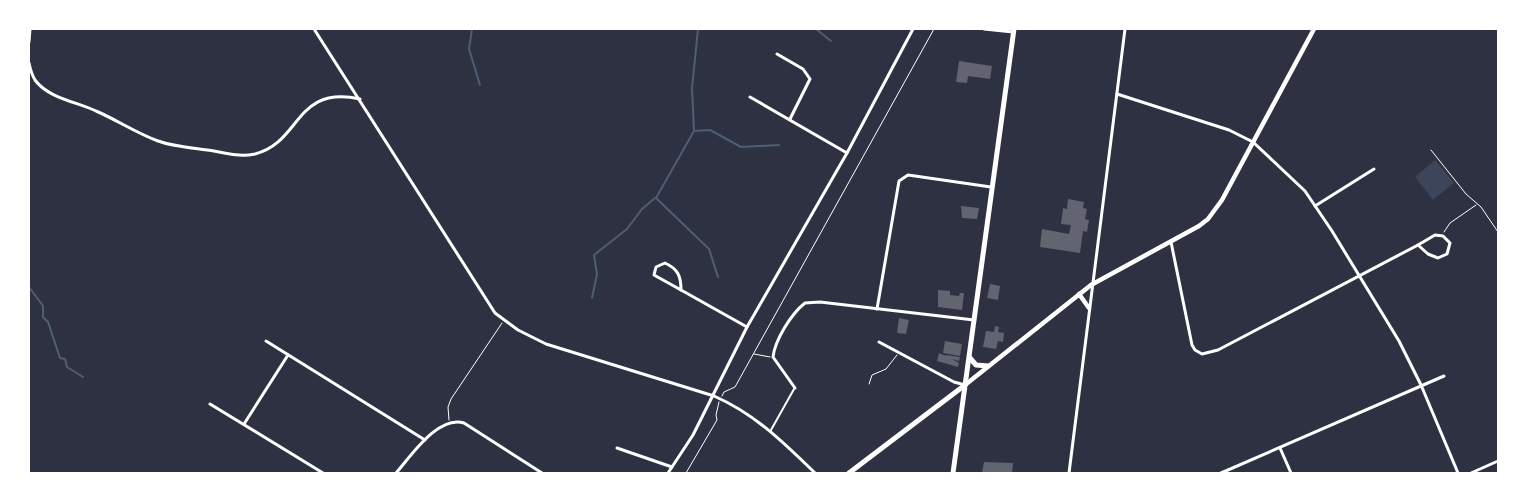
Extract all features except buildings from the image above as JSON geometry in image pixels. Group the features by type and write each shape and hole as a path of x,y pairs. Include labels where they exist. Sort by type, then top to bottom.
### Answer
{"main road":[{"path":"953,473 1014,30"},
{"path":"969,356 974,364 988,366"},
{"path":"849,473 966,385"}],"street":[{"path":"29,42 30,29"},
{"path":"314,29 360,99 487,303 504,320 546,344 714,396 750,414 771,430 814,473"},
{"path":"668,473 693,435 747,327 847,153 913,29"},
{"path":"984,29 1014,30"},
{"path":"1069,473 1091,285 1125,29"},
{"path":"879,342 954,382 966,385 1091,285 1199,226 1212,214 1222,200 1314,29"},
{"path":"777,54 803,69 810,79 790,120"},
{"path":"29,62 35,81 57,96 96,111 158,141 241,156 256,154 269,147 285,134 303,112 318,100 338,96 360,99"},
{"path":"1117,94 1229,130 1253,142 1305,191 1399,341 1421,385 1458,473"},
{"path":"750,97 847,153"},
{"path":"1315,206 1374,169"},
{"path":"877,309 899,181 908,176 991,187"},
{"path":"1171,242 1192,345 1195,350 1202,354 1218,350 1435,235 1443,236 1450,243 1447,254 1440,257 1431,256 1418,245"},
{"path":"681,290 681,278 674,267 665,263 656,267 654,275 747,327"},
{"path":"1079,294 1089,308"},
{"path":"795,388 773,357 779,340 793,316 804,303 820,302 975,320"},
{"path":"266,341 425,440"},
{"path":"244,424 288,355"},
{"path":"1221,473 1444,376"},
{"path":"210,404 323,473"},
{"path":"396,473 425,440 449,421 464,423 542,473"},
{"path":"617,448 672,467"},
{"path":"1280,448 1291,473"},
{"path":"1471,473 1498,461"}],"lane":[{"path":"771,430 795,388"}],"path":[{"path":"723,394 735,387 934,29"},
{"path":"1431,150 1498,232"},
{"path":"1443,236 1450,222 1477,204"},
{"path":"449,421 448,408 451,400 498,326 504,320"},
{"path":"869,384 872,374 886,369 899,353"},
{"path":"753,354 773,357"},
{"path":"686,473 717,420 717,405"}],"shaded area":[{"path":"1435,160 1454,183 1433,200 1415,177"}],"waterway":[{"path":"472,29 469,49 480,85"},
{"path":"698,29 692,88 694,131 656,198 709,249 718,277"},
{"path":"816,29 831,41"},
{"path":"694,131 710,130 741,147 779,145"},
{"path":"592,298 597,274 594,255 627,229 642,209 655,198"},
{"path":"29,287 43,306 43,317 48,322 60,358 65,359 67,367 83,377"}]}
